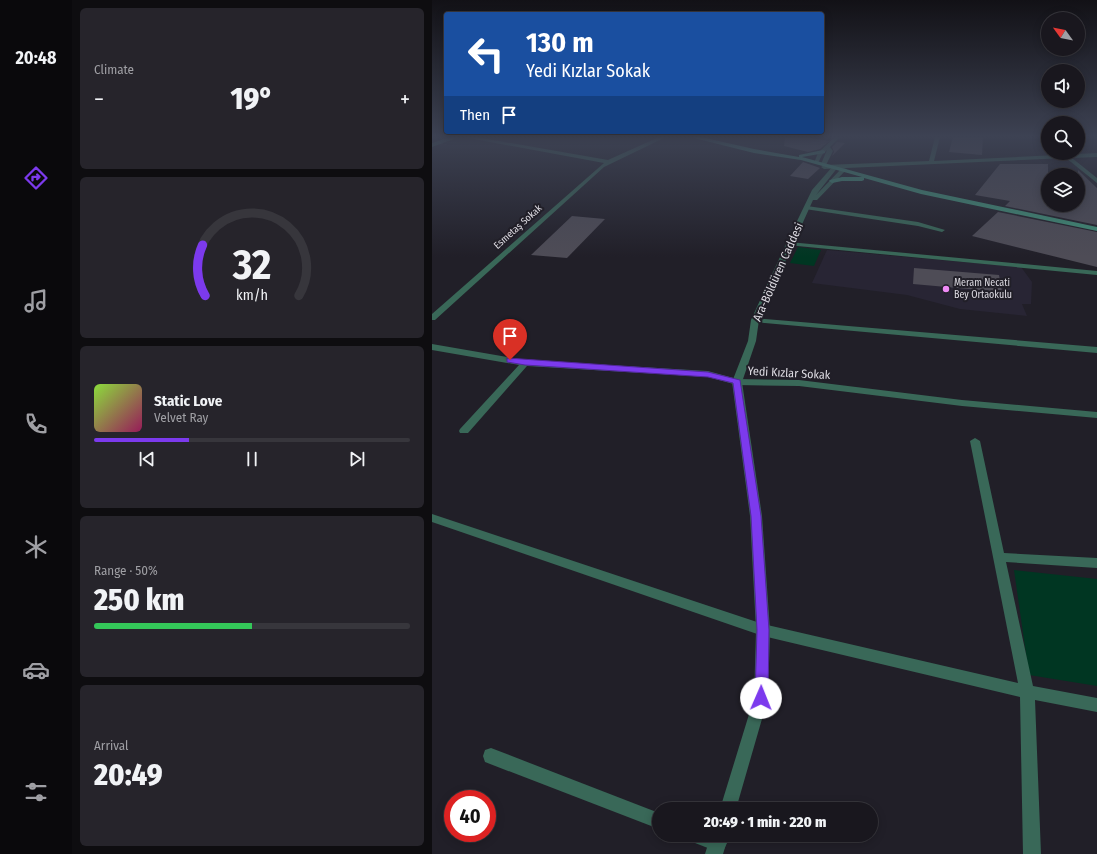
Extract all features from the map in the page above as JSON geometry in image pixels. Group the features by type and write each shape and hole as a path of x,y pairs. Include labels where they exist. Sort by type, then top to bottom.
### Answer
{"main road":[{"path":"859,177 897,188 1097,229"},
{"path":"864,177 921,192"},
{"path":"832,181 848,178 868,180"}],"street":[{"name":"Esmetaş Sokak","path":"432,318 590,177"},
{"name":"Ara-Böldüren Caddesi","path":"730,802 761,698 763,630 756,516 737,382 752,341 755,320 815,190 826,177"},
{"name":"Ara-Böldüren Caddesi","path":"807,208 836,177"},
{"path":"807,208 918,224 942,230"},
{"path":"789,244 1097,273"},
{"path":"755,320 1097,350"},
{"name":"Yedi Kızlar Sokak","path":"432,347 525,362 708,374 737,382 799,383 962,403 1097,415"},
{"path":"464,431 525,362"},
{"path":"976,441 1028,692 1032,854"},
{"path":"432,518 763,630 1028,692 1097,705"},
{"path":"999,557 1097,563"},
{"path":"491,756 652,818"}],"shaded area":[{"name":"Meram Necati Bey Ortaokulu","path":"827,250 1021,267 1032,282 1031,304 1022,304 1027,316 960,309 907,295 812,283"}],"green space":[{"path":"798,247 821,250 814,266 790,263"},
{"path":"1014,570 1097,579 1097,686 1029,675"}],"building":[{"path":"795,177 810,177 808,179"},
{"path":"990,177 1041,177 1041,212 1085,212 1085,177 1097,188 1097,225 1005,206 1010,201 975,195"},
{"path":"998,212 1097,232 1097,267 972,236"},
{"path":"572,216 605,219 567,258 531,255"},
{"path":"914,268 999,275 1002,292 913,284"}],"place":[{"name":"Meram Necati Bey Ortaokulu","path":"946,289"}],"route":[{"path":"510,360 708,374 737,382 756,516 763,630 761,698"}]}
